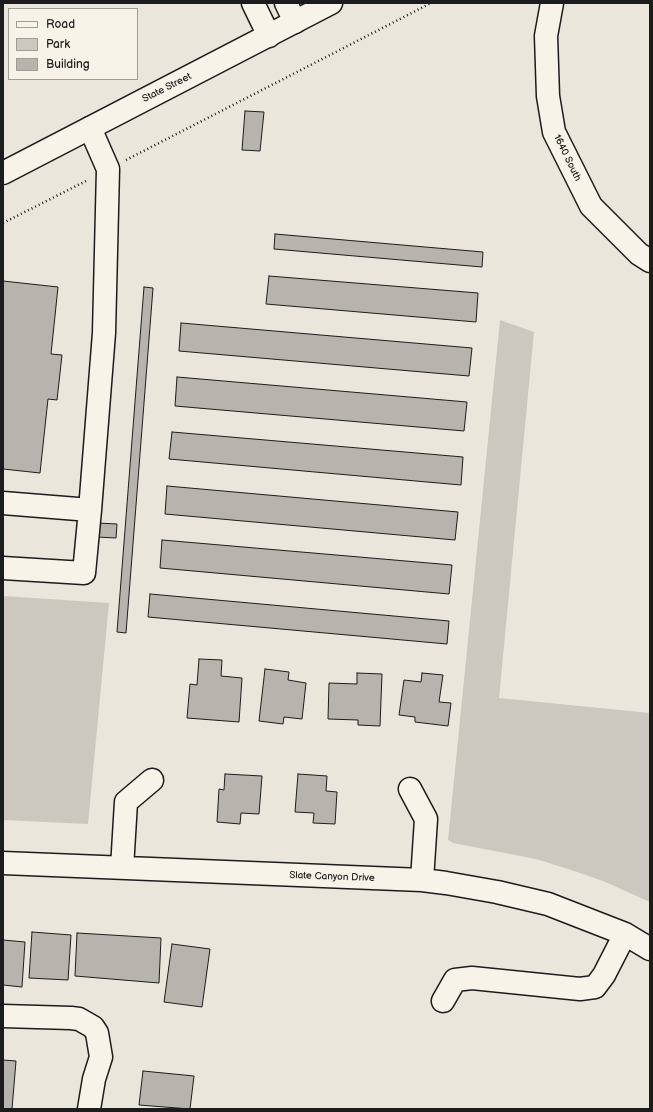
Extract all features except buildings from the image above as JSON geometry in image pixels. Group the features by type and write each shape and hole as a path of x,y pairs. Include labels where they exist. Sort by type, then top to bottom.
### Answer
{"street":[{"path":"253,3 268,36"},
{"name":"State Street","path":"3,173 268,36 290,12 331,3"},
{"name":"1640 South","path":"552,3 546,36 548,96 554,132 591,206 639,254 650,261"},
{"path":"3,568 84,573 104,333 108,169 90,128"},
{"path":"3,503 90,510"},
{"path":"122,868 126,802 152,780"},
{"path":"410,789 426,820 422,880"},
{"name":"Slate Canyon Drive","path":"3,864 422,880 497,892 548,904 625,934 650,949"},
{"path":"443,1001 455,980 472,978 580,989 595,986 604,975 625,934"},
{"path":"3,1016 71,1018 79,1019 93,1027 97,1033 101,1057 94,1079 89,1109"}],"path":[{"path":"3,223 431,3"}],"green space":[{"path":"500,320 534,332 499,698 650,713 650,902 603,881 536,859 453,843 448,840"},
{"path":"3,596 109,603 88,824 3,820"}]}
